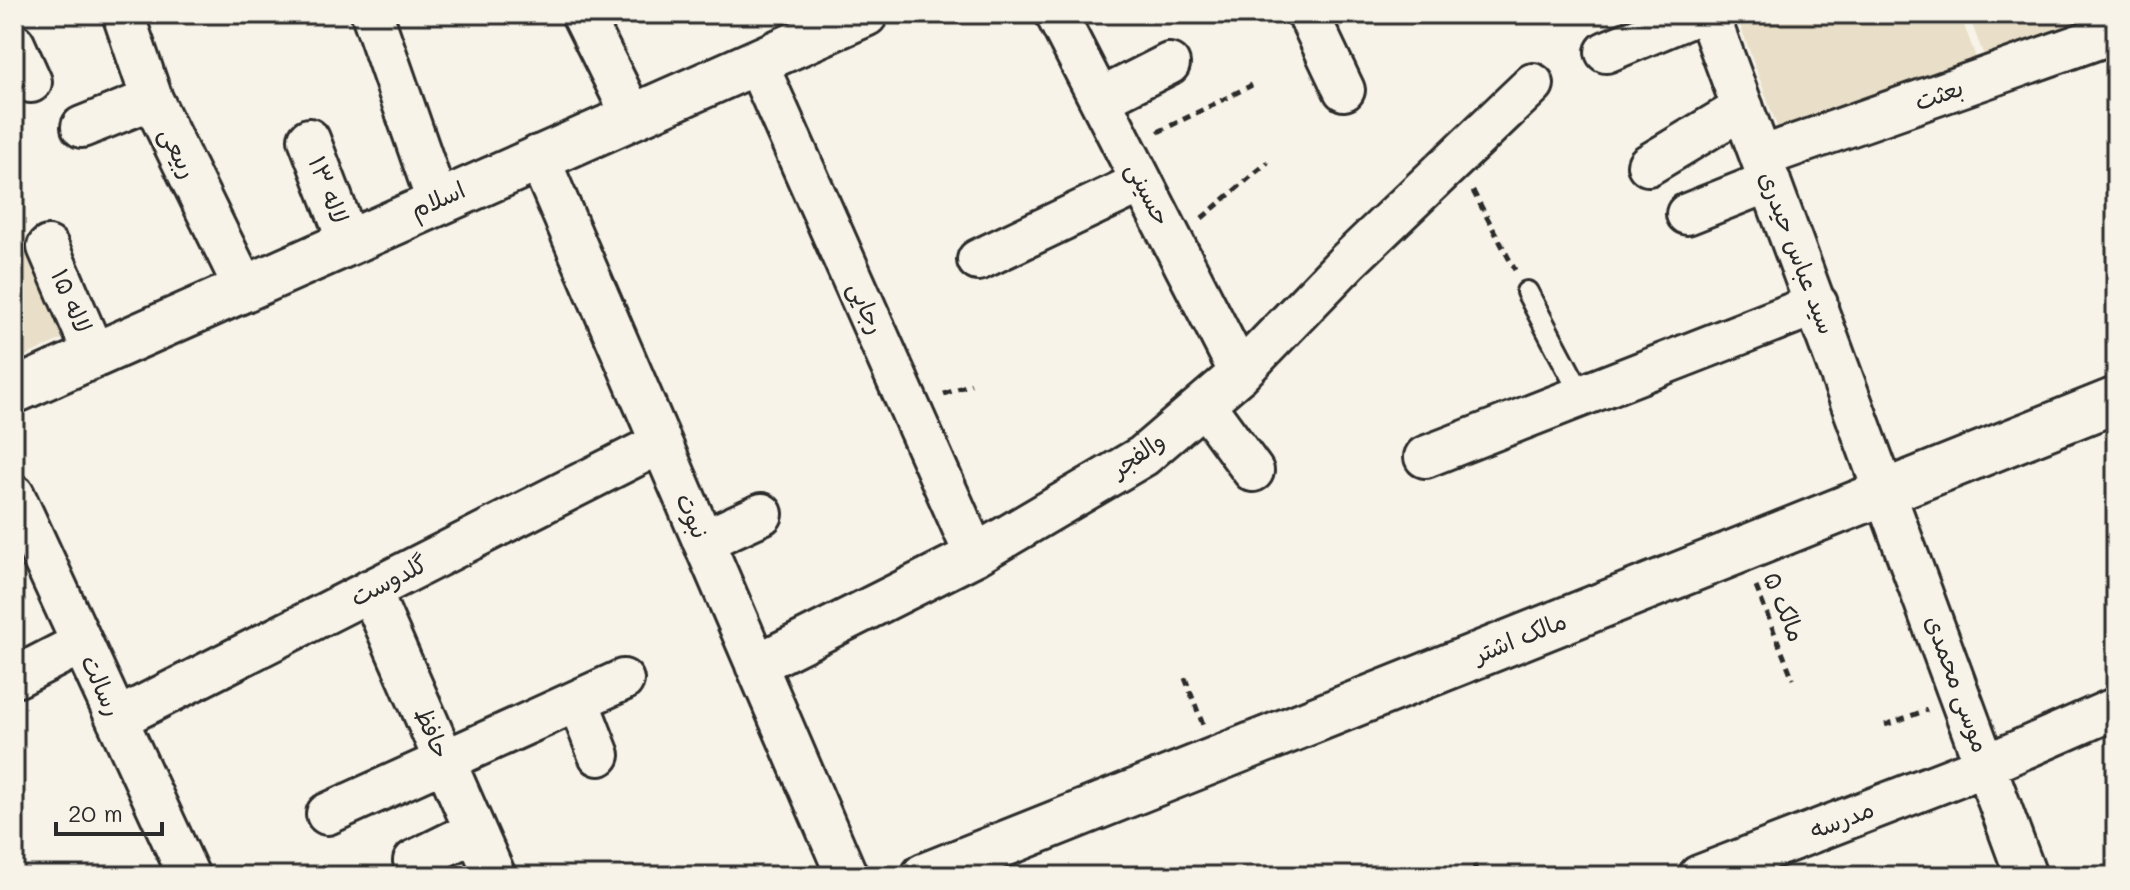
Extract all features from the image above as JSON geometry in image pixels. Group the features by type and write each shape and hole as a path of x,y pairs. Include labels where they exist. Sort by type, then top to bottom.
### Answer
{"street":[{"path":"14,19 26,14"},
{"name":"ربیعی","path":"123,14 152,99 244,287"},
{"path":"372,14 437,201"},
{"path":"582,14 632,115"},
{"name":"حسینی","path":"1056,14 1240,373"},
{"path":"1308,14 1344,90"},
{"path":"1606,52 1697,14"},
{"name":"سید عباس حیدری","path":"1708,14 1887,491"},
{"name":"اسلام","path":"14,391 756,61 841,18"},
{"name":"بعثت","path":"1687,214 1766,169 2116,32"},
{"path":"14,44 31,82"},
{"name":"رجایی","path":"756,61 975,555"},
{"path":"1100,99 1169,64"},
{"name":"والفجر","path":"756,665 975,555 1143,456 1240,373 1347,262 1533,84"},
{"path":"82,127 152,99"},
{"path":"1648,165 1743,108"},
{"name":"لاله ۱۳","path":"309,139 348,241"},
{"name":"نبوت","path":"538,156 847,876"},
{"path":"978,260 1056,242 1133,165"},
{"name":"لاله ۱۵","path":"48,247 94,354"},
{"path":"1425,457 1817,304"},
{"name":"مالک اشتر","path":"924,876 2116,400"},
{"path":"1204,404 1253,471"},
{"name":"گلدوست","path":"117,719 661,443"},
{"name":"موسی محمدی","path":"1887,491 2026,876"},
{"name":"رسالت","path":"14,495 189,876"},
{"path":"703,541 762,514"},
{"name":"حافظ","path":"370,590 495,876"},
{"path":"18,676 82,643"},
{"path":"327,814 623,680"},
{"path":"578,701 599,755"},
{"name":"مدرسه","path":"1699,876 1986,765 2116,708"},
{"path":"414,861 475,831"}],"lane":[{"path":"1527,292 1582,396"}],"path":[{"path":"1133,165 1252,85"},
{"path":"1456,159 1527,292"},
{"path":"1171,238 1222,204 1268,162"},
{"name":"مالک ۵","path":"1742,549 1793,679"},
{"path":"1185,678 1216,759"},
{"path":"1474,865 1478,876"}],"shaded area":[{"path":"1736,14 1960,14 1981,71 1783,143"},
{"path":"1968,14 2116,14 1989,69"},
{"path":"14,211 69,336 14,361"}]}
